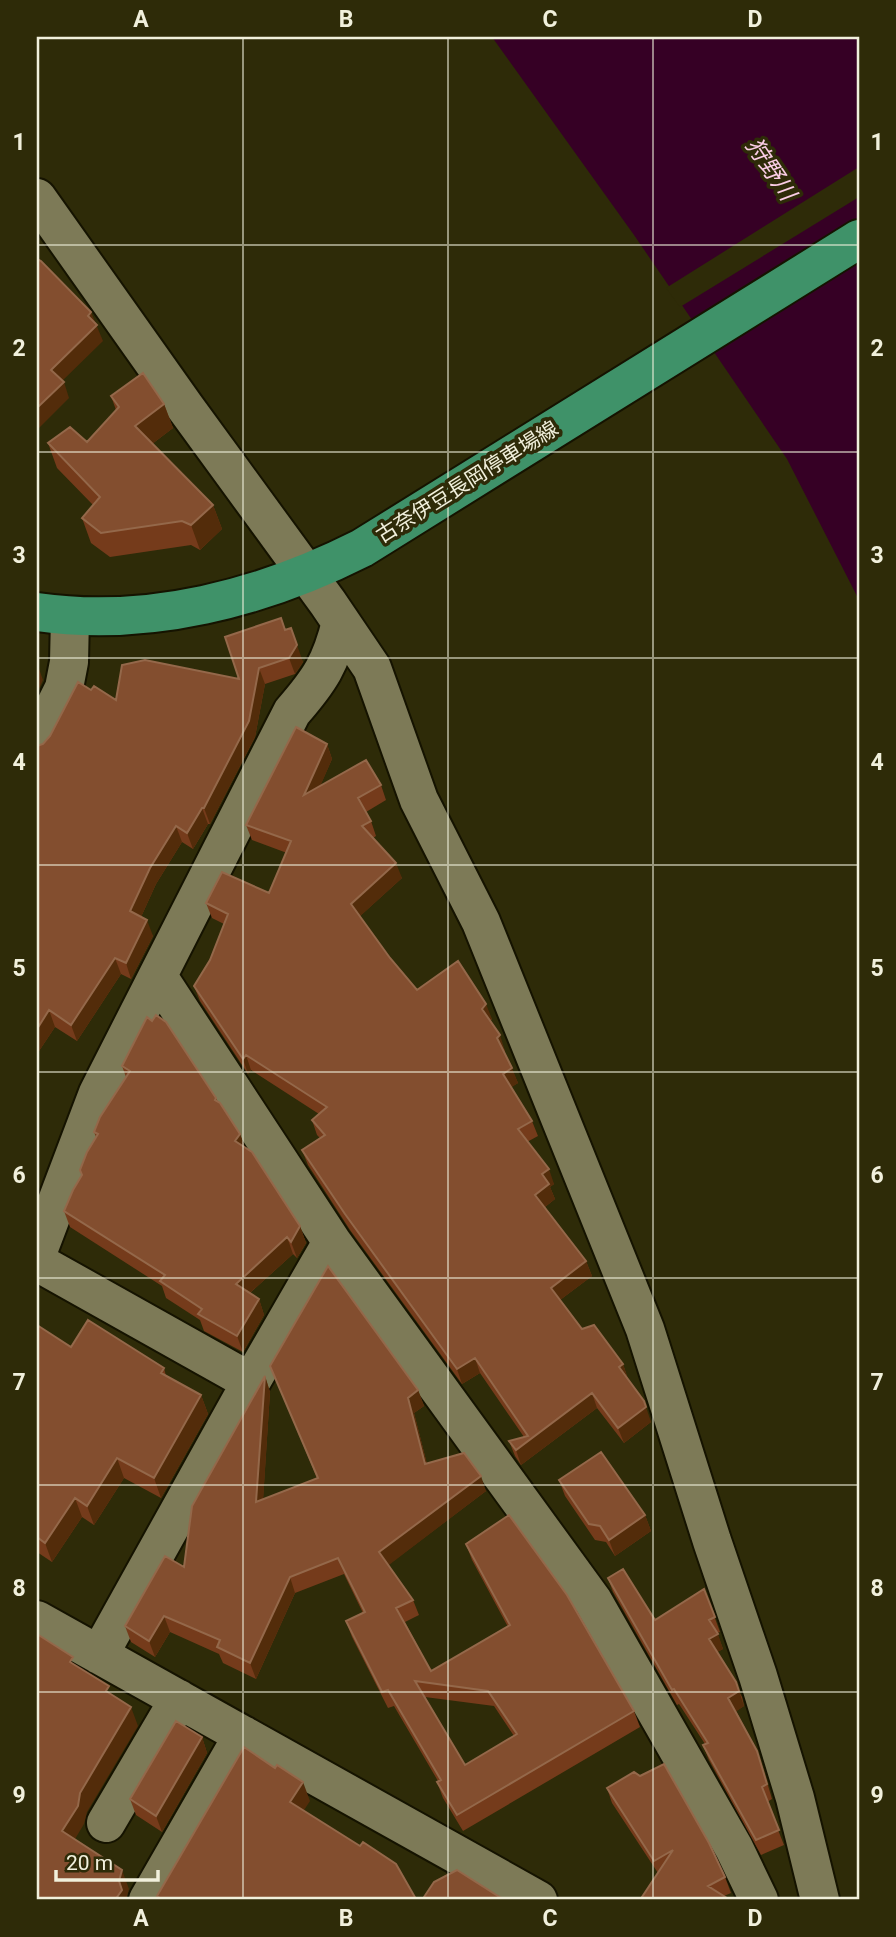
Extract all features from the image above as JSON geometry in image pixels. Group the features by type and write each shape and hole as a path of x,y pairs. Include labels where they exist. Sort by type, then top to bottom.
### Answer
{"main road":[{"name":"古奈伊豆長岡停車場線","path":"53,614 153,615 255,592 335,561 362,548 859,239"}],"street":[{"path":"37,198 372,668 419,800 481,922 645,1329 758,1676 795,1798 820,1900"},
{"path":"37,239 81,262"},
{"path":"37,742 64,688 69,662 53,614"},
{"path":"37,1254 99,1093 292,712 313,688 333,654 341,622"},
{"path":"159,978 332,1242 593,1601 734,1848 759,1900"},
{"path":"99,1655 332,1242"},
{"path":"37,1262 251,1382"},
{"path":"37,1620 538,1900"},
{"path":"106,1823 179,1699"},
{"path":"148,1900 243,1735"}],"water":[{"name":"狩野川","path":"492,37 859,37 859,600 787,459 634,235"}],"pier":[{"path":"859,167 859,197 680,307 666,288"}],"building":[{"path":"37,259 91,312 88,316 97,325 51,370 64,382 37,408"},
{"path":"143,373 164,404 135,426 213,505 191,525 182,521 101,533 82,518 100,497 48,443 70,427 87,442 119,407 111,396"},
{"path":"281,618 285,630 291,628 297,645 289,658 259,668 249,721 204,808 187,833 176,826 150,868 130,911 147,920 126,963 115,958 71,1025 49,1010 37,1029 37,746 50,736 78,682 91,690 94,686 116,700 122,665 145,660 239,679 225,637"},
{"path":"296,727 327,744 304,795 366,760 381,785 358,798 371,821 362,826 396,863 351,904 417,990 458,961 486,1004 482,1009 500,1035 497,1038 512,1068 503,1074 532,1121 518,1129 549,1169 542,1174 549,1184 535,1195 586,1261 551,1288 582,1329 594,1325 623,1364 619,1367 646,1407 618,1428 592,1393 516,1450 509,1441 528,1436 475,1358 457,1369 302,1150 325,1135 312,1120 327,1107 246,1055 243,1059 194,986 210,960 228,914 206,903 222,872 269,893 291,841 246,825"},
{"path":"156,1015 166,1022 215,1100 220,1103 240,1134 235,1141 252,1152 300,1226 291,1242 287,1237 236,1284 259,1299 237,1336 198,1314 202,1309 160,1281 165,1275 64,1211 82,1175 80,1170 87,1152 98,1134 94,1132 100,1117 130,1071 122,1066 147,1017 152,1021"},
{"path":"328,1266 418,1390 408,1398 425,1464 464,1453 481,1476 379,1552 413,1600 396,1608 431,1671 510,1625 466,1544 509,1515 567,1595 634,1711 457,1815 437,1782 441,1780 388,1690 382,1692 346,1621 365,1612 338,1558 290,1577 250,1663 217,1647 220,1640 164,1616 149,1641 125,1626 165,1556 184,1567 192,1506 265,1376 256,1502 318,1478 270,1366","holes":["415,1681 488,1691 517,1734 465,1765"]},
{"path":"88,1320 164,1368 161,1373 201,1395 154,1478 117,1458 87,1506 75,1498 45,1543 37,1537 37,1325 71,1347"},
{"path":"601,1452 645,1515 609,1540 600,1526 589,1524 559,1480"},
{"path":"623,1569 655,1620 704,1589 715,1617 709,1620 718,1634 709,1639 736,1682 739,1691 728,1698 757,1751 767,1784 762,1787 779,1830 756,1840 703,1745 708,1743 674,1689 672,1690 608,1578"},
{"path":"37,1634 73,1657 70,1662 109,1686 106,1691 131,1707 80,1793 78,1806 62,1831 122,1870 119,1881 122,1890 115,1900 37,1900"},
{"path":"176,1721 202,1737 156,1816 130,1799"},
{"path":"244,1747 275,1768 277,1765 303,1782 290,1802 360,1846 363,1842 396,1864 416,1899 163,1900 157,1896"},
{"path":"664,1764 725,1877 708,1886 730,1900 640,1900 673,1850 654,1861 607,1788 634,1772 640,1776"},
{"path":"457,1870 501,1898 430,1900 424,1897 434,1882"}]}
